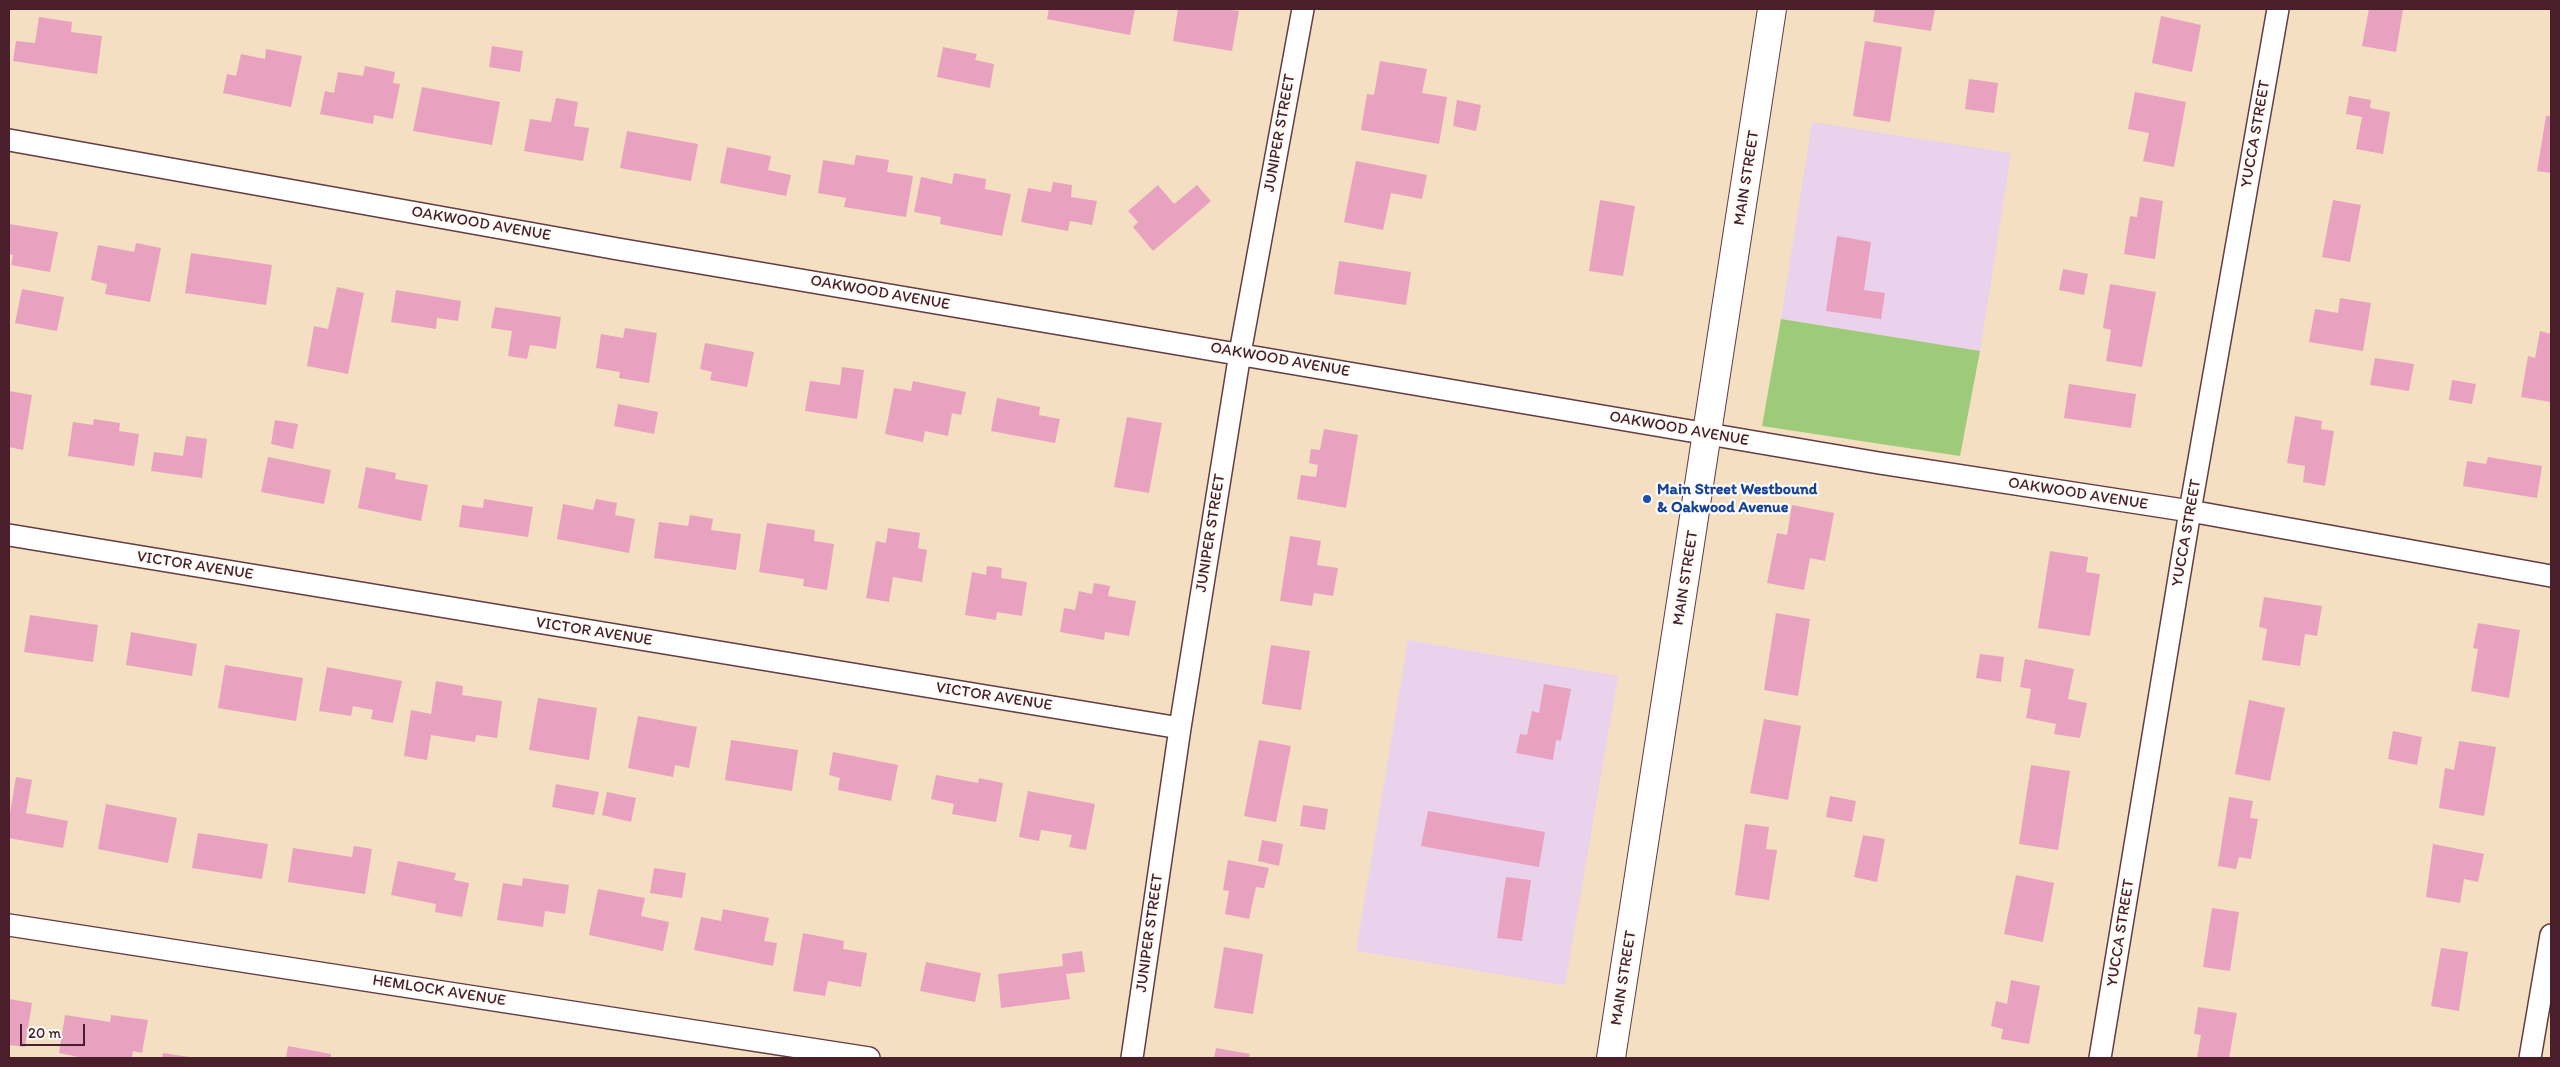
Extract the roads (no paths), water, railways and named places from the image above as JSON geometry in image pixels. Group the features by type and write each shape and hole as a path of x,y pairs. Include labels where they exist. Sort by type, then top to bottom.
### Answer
{"main road":[{"name":"MAIN STREET","path":"1611,1058 1772,9"}],"street":[{"name":"JUNIPER STREET","path":"1132,1058 1180,728 1240,353 1303,9"},
{"name":"YUCCA STREET","path":"2100,1058 2190,511 2278,9"},
{"name":"OAKWOOD AVENUE","path":"9,140 618,249 1240,353 1708,434 2190,511 2551,576"},
{"name":"VICTOR AVENUE","path":"9,535 1180,728"},
{"name":"HEMLOCK AVENUE","path":"9,925 870,1058"},
{"path":"2530,1058 2551,935"}],"place":[{"name":"Main Street Westbound & Oakwood Avenue","path":"1647,499"}]}
